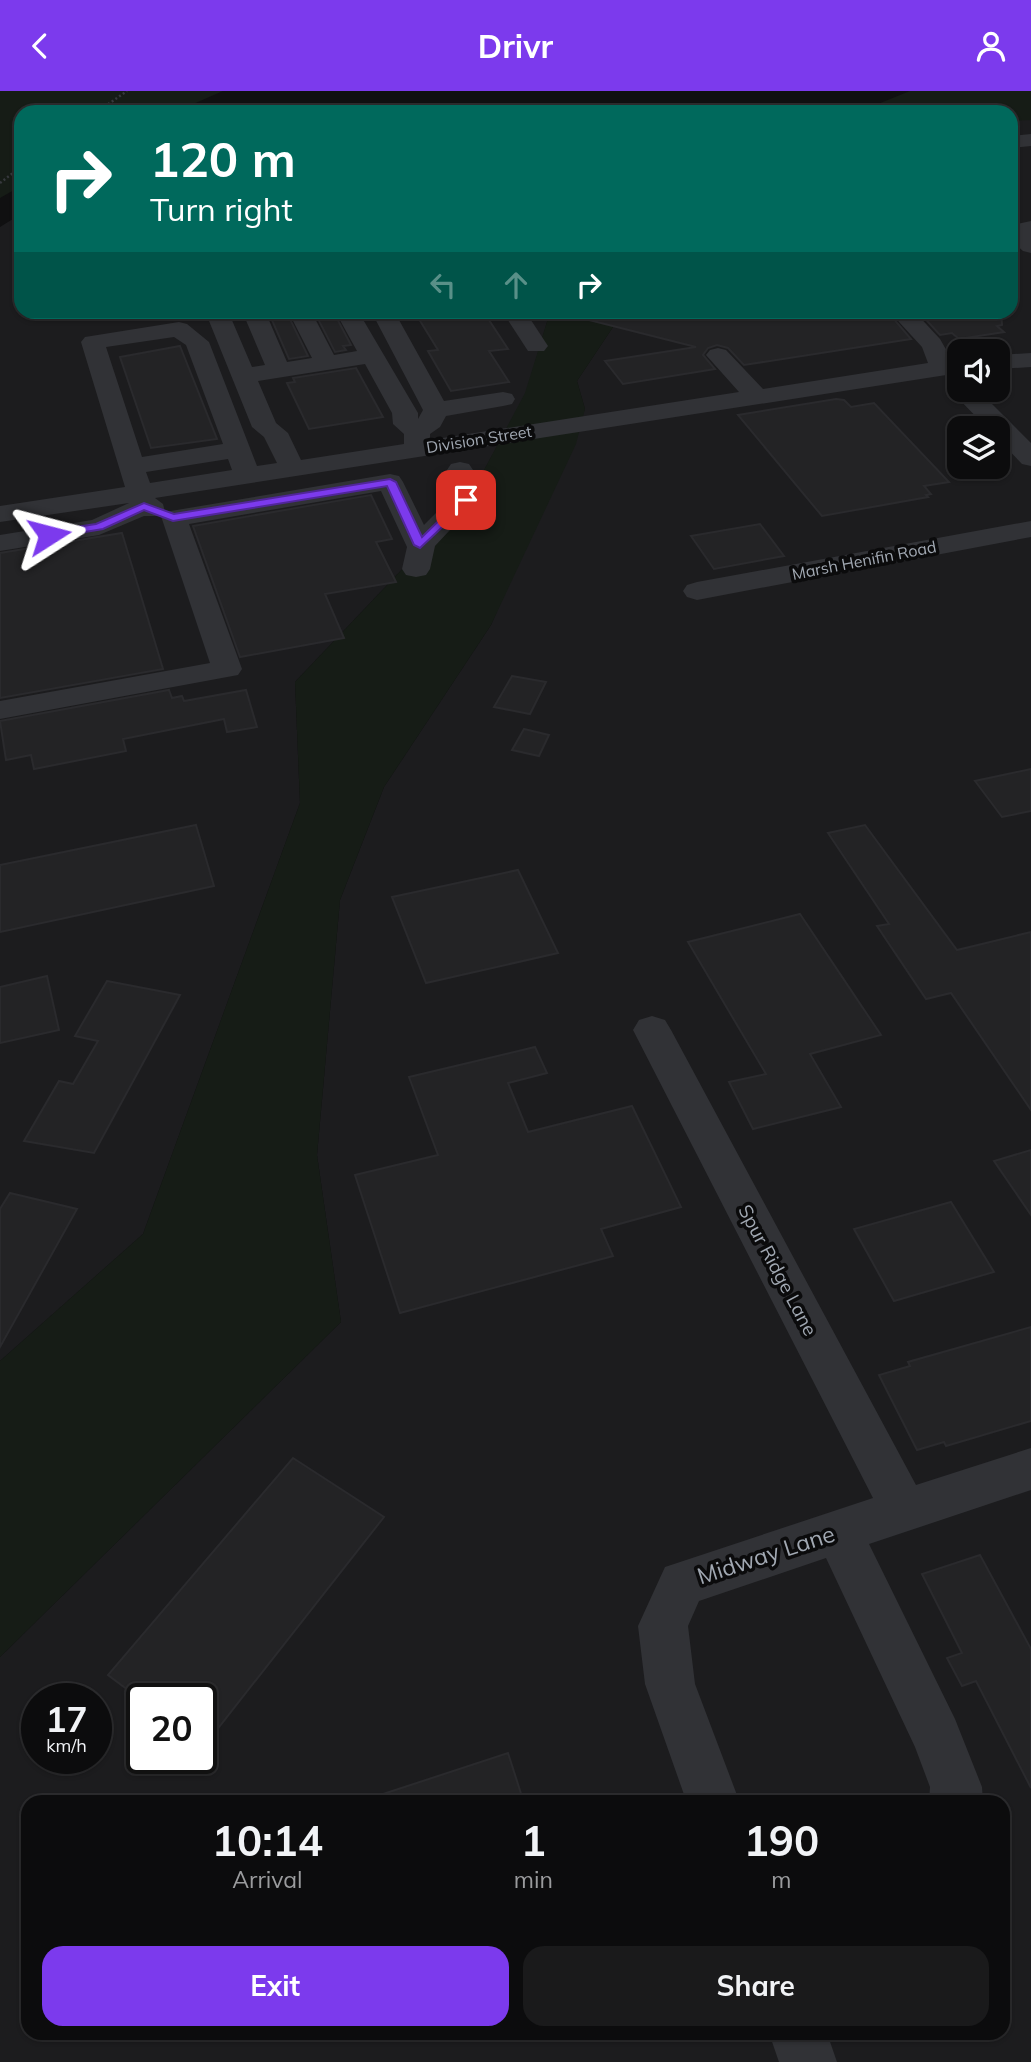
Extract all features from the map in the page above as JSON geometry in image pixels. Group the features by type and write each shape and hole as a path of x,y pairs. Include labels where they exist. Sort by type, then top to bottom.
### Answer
{"street":[{"path":"219,319 265,427 275,433 287,458"},
{"path":"257,319 279,370"},
{"path":"303,319 327,363"},
{"path":"351,319 405,413 406,424 417,440 431,422 436,410"},
{"path":"386,319 436,410"},
{"path":"518,319 536,346"},
{"path":"908,319 929,341 947,366"},
{"path":"0,710 227,669 173,518 142,499 93,342 179,330 197,342 247,475"},
{"path":"718,355 756,396"},
{"path":"243,376 372,356"},
{"path":"1010,361 1031,360"},
{"name":"Division Street","path":"0,514 142,499 247,475 287,458 369,445 947,374"},
{"path":"436,410 503,400"},
{"path":"979,402 1021,437 1031,458"},
{"path":"369,445 378,483"},
{"path":"131,466 237,450"},
{"path":"173,518 390,482 418,557 466,500 460,470"},
{"path":"0,543 99,527 142,499"},
{"name":"Marsh Henifin Road","path":"697,591 1031,529"},
{"name":"Spur Ridge Lane","path":"652,1030 904,1510"},
{"name":"Midway Lane","path":"711,1795 670,1684 663,1626 682,1584 1031,1469"},
{"path":"838,1532 937,1737 956,1795"},
{"path":"800,2040 808,2062"}],"path":[{"path":"107,105 127,91"},
{"path":"0,183 14,172"}],"shaded area":[{"path":"0,91 223,91 191,105 14,105 14,190 0,198"},
{"path":"910,91 1031,91 1031,120 1018,121 1018,105 875,105"},
{"path":"1031,105 1031,2062 0,2062 0,1657 341,1322 317,1155 340,900 384,787 491,625 585,409 577,381 618,319 1018,319 1018,110"},
{"path":"14,218 14,319 548,319 526,393 468,500 295,682 300,803 143,1234 0,1361 0,227"},
{"path":"548,319 618,319 577,381 585,409 576,444 491,625 384,787 340,900 317,1155 341,1322 0,1657 0,1361 143,1234 300,803 295,682 468,500 525,393"}],"building":[{"path":"272,319 290,319 308,356 289,359"},
{"path":"318,319 337,319 351,345 343,346 346,350 335,352"},
{"path":"419,319 488,319 508,349 489,351 509,382 451,391 428,351 438,350"},
{"path":"894,319 911,339 744,365 728,348 717,345 708,348 703,355 715,369 623,384 605,361 696,347 589,320"},
{"path":"925,319 1002,319 1002,325 997,326 1004,332 959,339 952,333 940,335"},
{"path":"180,346 217,439 151,448 120,357"},
{"path":"356,368 383,417 309,429 287,383 295,382 293,378"},
{"path":"836,399 844,400 851,407 874,403 949,482 924,486 931,494 926,495 928,497 822,516 738,415"},
{"path":"371,495 392,539 376,542 396,582 325,594 344,638 240,657 193,526"},
{"path":"760,524 784,556 714,569 691,536"},
{"path":"122,533 163,669 0,698 0,553"},
{"path":"512,676 546,682 530,714 494,707"},
{"path":"169,690 172,698 182,696 184,701 246,690 257,727 227,732 224,719 123,739 126,751 34,769 31,755 6,760 0,721"},
{"path":"524,729 549,735 539,756 512,750"},
{"path":"1031,769 1031,811 1002,817 975,781"},
{"path":"196,825 214,886 0,932 0,865"},
{"path":"865,825 957,950 1031,932 1031,1110 951,993 926,999 877,926 889,924 828,833"},
{"path":"518,870 558,953 426,983 392,897"},
{"path":"800,914 881,1035 810,1054 841,1107 753,1129 729,1082 766,1074 688,942"},
{"path":"47,976 59,1030 0,1043 0,987"},
{"path":"107,981 180,995 94,1153 24,1141 59,1081 73,1084 98,1041 75,1036"},
{"path":"535,1047 547,1073 508,1083 528,1132 632,1106 681,1207 601,1229 613,1256 400,1313 355,1175 438,1155 409,1077"},
{"path":"1031,1150 1031,1215 994,1161"},
{"path":"10,1193 77,1209 0,1347 0,1209"},
{"path":"951,1202 994,1272 894,1301 854,1229"},
{"path":"1031,1327 1031,1421 946,1446 944,1442 917,1450 879,1375 910,1366 908,1362"},
{"path":"293,1458 384,1517 217,1730 217,1683 126,1683 126,1688 108,1675"},
{"path":"980,1555 1031,1649 1031,1788 976,1681 962,1686 947,1658 962,1653 922,1574"},
{"path":"508,1753 521,1795 380,1795"}],"route":[{"path":"49,535 99,527 144,506 173,518 390,482 420,545 466,500"}]}
